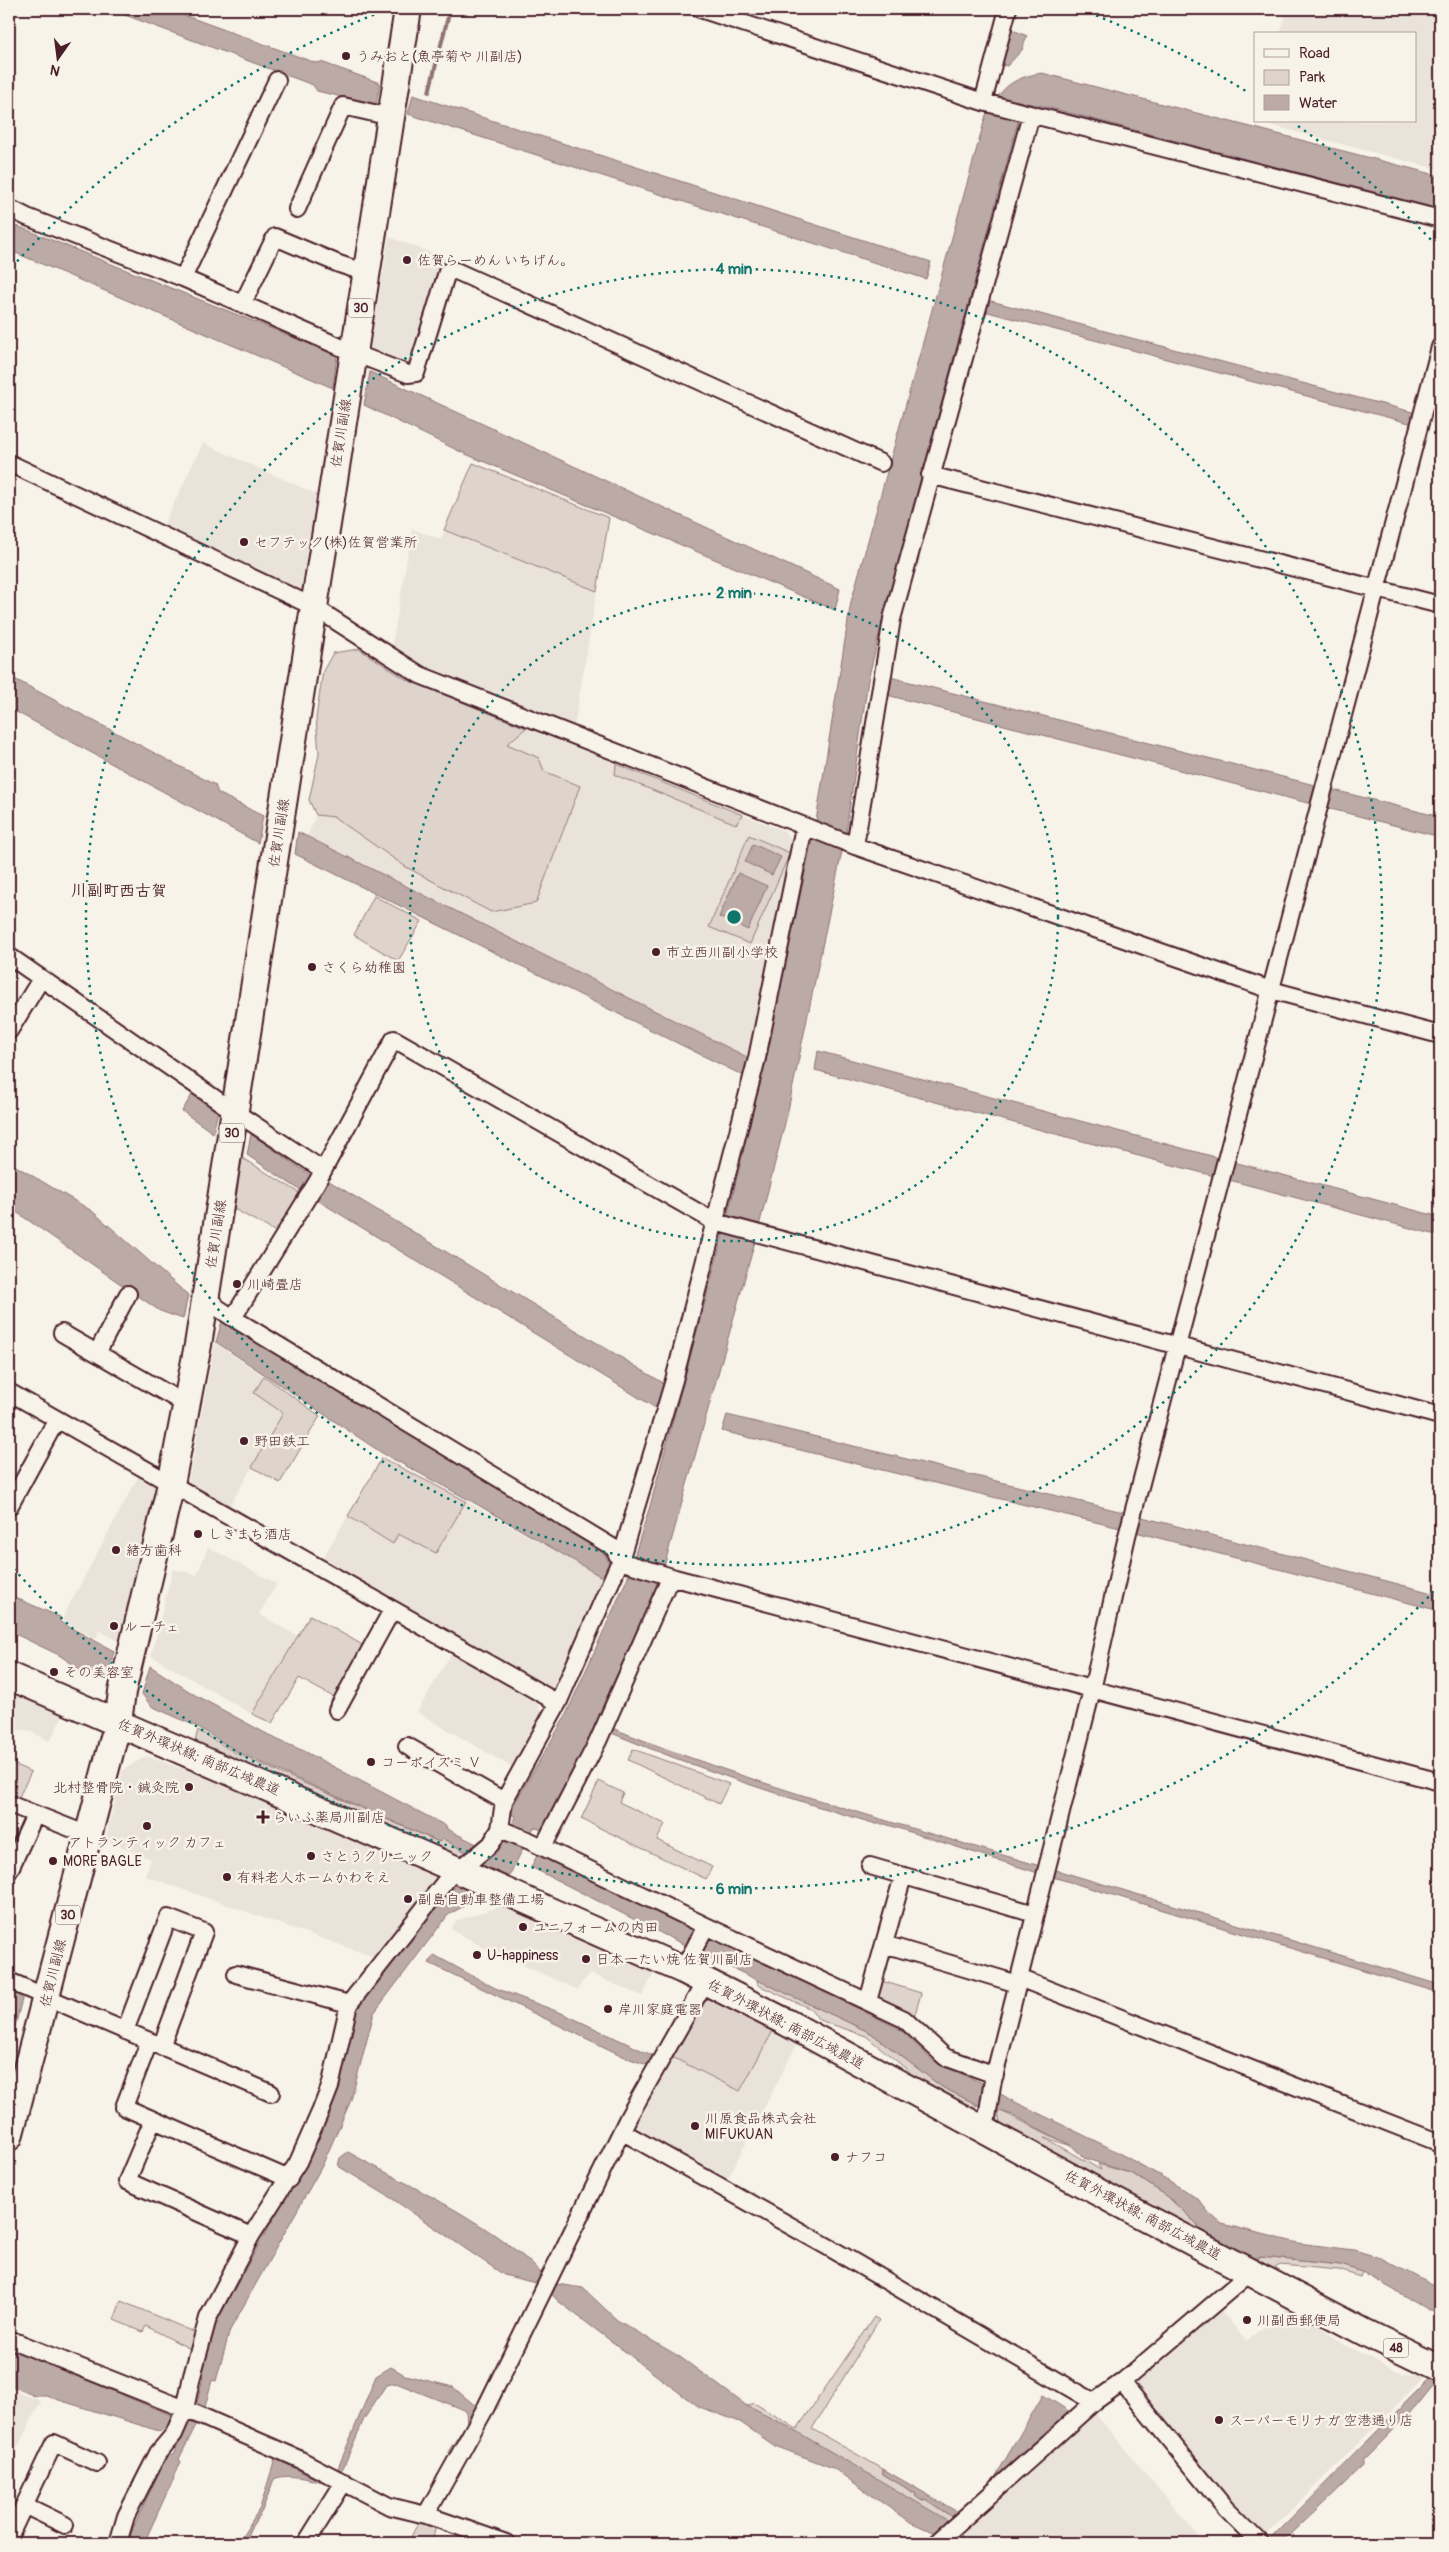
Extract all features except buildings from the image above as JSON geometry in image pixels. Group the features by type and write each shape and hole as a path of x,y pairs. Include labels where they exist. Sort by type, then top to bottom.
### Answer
{"main road":[{"name":"佐賀川副線","path":"9,2138 118,1722 122,1692 171,1484 187,1405 206,1296 408,9"},
{"name":"佐賀外環状線; 南部広域農道","path":"9,1676 464,1864 694,1968 786,2022 986,2122 1251,2272 1352,2326 1440,2369"}],"street":[{"path":"700,9 983,102 1440,220"},
{"path":"983,102 1008,9"},
{"path":"183,278 277,80"},
{"path":"297,209 343,106 391,117"},
{"path":"855,846 892,619 930,475 1031,115"},
{"path":"9,208 27,217 183,278 354,353 408,374 416,372 447,272 456,271 881,463"},
{"path":"242,303 275,238 366,273"},
{"path":"986,2122 994,2080 1092,1690 1127,1536 1440,347"},
{"path":"9,463 314,607 420,675 855,846 1271,990 1440,1035"},
{"path":"930,475 1440,605"},
{"path":"118,2543 126,2516 158,2453 192,2412 192,2376 208,2318 251,2236 298,2162 330,2087 349,2004 464,1864 491,1844 503,1829 504,1801 558,1703 620,1561 669,1398 757,1058 804,827"},
{"path":"9,956 235,1112 323,1170"},
{"path":"9,1031 41,979"},
{"path":"233,1318 323,1170 394,1039 715,1222 766,1234 1440,1416"},
{"path":"97,1353 128,1294"},
{"path":"206,1296 218,1308 233,1318 614,1548 620,1561 675,1578 1440,1782"},
{"path":"62,1333 187,1405"},
{"path":"9,1392 558,1703"},
{"path":"9,1507 57,1420"},
{"path":"536,1844 598,1741 668,1585 675,1578"},
{"path":"337,1710 392,1610"},
{"path":"407,1746 504,1801"},
{"path":"9,1804 88,1835"},
{"path":"9,1871 35,1815"},
{"path":"503,1829 904,2019 945,2057 994,2080"},
{"path":"870,1866 1035,1914"},
{"path":"868,2001 903,1876"},
{"path":"125,2030 168,1918 204,1932 155,2044 124,2108 288,2179"},
{"path":"426,2515 486,2407 623,2132 694,1968 706,1926"},
{"path":"884,1944 1019,1981 1440,2143"},
{"path":"236,1974 349,2004"},
{"path":"9,1981 271,2094"},
{"path":"153,2120 127,2181 251,2236"},
{"path":"623,2132 830,2248 1094,2402"},
{"path":"937,2542 1094,2402 1122,2382 1251,2272"},
{"path":"9,2339 192,2412 299,2459 389,2506 426,2515 506,2543"},
{"path":"1122,2382 1226,2509 1260,2543"},
{"path":"9,2537 54,2443 97,2463"},
{"path":"306,2543 344,2482"},
{"path":"24,2505 65,2525"}],"shaded area":[{"path":"1287,9 1440,9 1440,170 1258,122 1416,122 1416,32 1281,32"},
{"path":"389,237 448,259 412,373 370,351"},
{"path":"203,443 316,494 301,590 163,526"},
{"path":"473,463 609,518 574,728 421,667 392,646 412,529 441,539"},
{"name":"市立西川副小学校","path":"359,649 407,680 784,831 796,845 751,1059 307,837 316,815 309,800 319,754 316,718 333,653"},
{"path":"215,1343 264,1376 255,1393 283,1413 227,1511 187,1489"},
{"path":"139,1475 158,1484 118,1642 99,1630 96,1639 62,1621"},
{"path":"466,1501 607,1580 556,1696 320,1563 348,1516 393,1544 398,1533 436,1553"},
{"path":"208,1547 277,1584 259,1614 297,1636 252,1714 151,1656 173,1569 197,1575"},
{"path":"454,1649 532,1694 545,1719 517,1770 417,1712"},
{"path":"9,1687 65,1711 50,1741 27,1730 9,1731"},
{"path":"146,1756 180,1768 186,1763 443,1876 377,1958 145,1876 151,1859 105,1840 123,1770"},
{"path":"509,1903 657,1968 642,1996 591,1974 582,1982 578,1990 516,1962 513,1964 451,1929 456,1921"},
{"path":"706,1992 798,2042 725,2184 628,2130"},
{"path":"1291,2305 1343,2344 1403,2374 1426,2376 1262,2539 1130,2384 1221,2310 1246,2341"},
{"path":"9,2389 41,2401 12,2458 9,2456"},
{"path":"1093,2411 1204,2543 971,2543 958,2531"}],"green space":[{"path":"473,463 609,518 597,591 444,530"},
{"path":"359,649 407,680 526,728 507,744 539,758 544,771 580,786 536,903 491,912 406,867 334,817 316,815 309,800 319,754 316,718 323,671 333,653"},
{"path":"616,764 743,815 736,824 615,775"},
{"path":"749,835 790,853 750,944 709,927"},
{"path":"374,896 422,921 398,961 354,935"},
{"path":"242,1158 300,1193 276,1232 234,1209"},
{"path":"264,1376 320,1416 280,1483 252,1467 283,1413 254,1393"},
{"path":"382,1458 466,1501 436,1553 398,1534 393,1544 348,1516"},
{"path":"310,1615 366,1647 337,1699 299,1678 272,1723 252,1714"},
{"path":"198,1730 237,1754 439,1842 443,1838 469,1853 450,1858 194,1745"},
{"path":"633,1749 729,1784 719,1804 628,1760"},
{"path":"9,1762 31,1772 17,1801 9,1797"},
{"path":"599,1781 623,1793 619,1802 665,1824 657,1840 712,1867 706,1879 581,1819"},
{"path":"757,1979 871,2033 942,2087 978,2105 966,2109 909,2080 910,2072 866,2036 819,2020 811,2009 758,1985"},
{"path":"882,1981 921,1993 914,2018 880,1999 878,1995"},
{"path":"706,1992 774,2029 740,2091 670,2056"},
{"path":"997,2109 1072,2146 1045,2138 1101,2170 1098,2164 1133,2174 1167,2196 1197,2224 1202,2234 1251,2259 1261,2257 1341,2265 1362,2272 1360,2277 1339,2270 1280,2265 1267,2273 1001,2127"},
{"path":"121,2301 199,2334 194,2351 146,2326 143,2332 114,2320"},
{"path":"874,2317 879,2320 812,2429 883,2469 883,2474 916,2494 922,2501 925,2499 955,2519 950,2524 747,2406 754,2403 797,2429"},
{"path":"419,2521 436,2525 432,2543 408,2543"}],"water":[{"path":"109,9 167,9 316,63 321,62 380,83 376,105 317,91 313,85"},
{"path":"1013,30 1027,36 1022,50 1007,66 999,64 1008,35"},
{"path":"1042,73 1440,176 1440,210 1039,105 1027,105 1019,118 885,610 868,680 846,832 787,1115 756,1238 660,1581 599,1714 601,1718 598,1725 541,1830 534,1827 507,1880 477,1869 480,1860 443,1839 439,1842 237,1752 198,1727 151,1706 142,1694 150,1666 195,1695 446,1826 447,1829 490,1851 500,1846 516,1817 511,1814 514,1804 564,1719 627,1579 650,1506 725,1227 762,1073 816,821 851,602 986,115 1002,91 1014,81"},
{"path":"413,95 931,262 926,279 408,114"},
{"path":"17,226 337,355 333,388 9,250 9,245"},
{"path":"987,300 1416,413 1413,424 984,311"},
{"path":"370,372 840,589 835,610 461,452 364,405"},
{"path":"9,676 215,785 218,793 263,816 258,843 9,708"},
{"path":"890,677 1440,817 1440,837 887,695"},
{"path":"298,832 751,1059 746,1077 295,854"},
{"path":"753,844 781,857 772,875 745,862"},
{"path":"738,873 767,886 748,930 719,917"},
{"path":"818,1051 1440,1217 1440,1236 815,1070"},
{"path":"193,1093 218,1111 213,1133 182,1111"},
{"path":"251,1134 313,1177 303,1192 247,1155"},
{"path":"9,1162 92,1211 188,1295 183,1319 160,1311 9,1207"},
{"path":"329,1181 665,1384 659,1410 317,1200 320,1191"},
{"path":"222,1321 602,1549 611,1567 605,1579 473,1502 382,1453 216,1342"},
{"path":"727,1415 1127,1513 1440,1595 1440,1611 1124,1529 722,1431"},
{"path":"9,1595 60,1617 60,1622 114,1651 108,1674 95,1680 83,1675 78,1668 59,1655 9,1631"},
{"path":"612,1728 771,1785 1040,1866 1038,1873 885,1824 876,1824 741,1782 609,1732"},
{"path":"539,1852 900,2029 932,2060 982,2083 1011,2100 1108,2147 1168,2180 1198,2199 1209,2213 1222,2224 1298,2243 1354,2250 1381,2258 1440,2289 1440,2316 1362,2272 1341,2265 1261,2257 1251,2259 1202,2234 1197,2224 1167,2196 1133,2174 1084,2158 1072,2146 1013,2115 978,2105 942,2087 871,2033 706,1956 531,1867"},
{"path":"1056,1870 1440,1985 1440,1993 1053,1877"},
{"path":"461,1883 485,1894 448,1915 374,2013 351,2100 322,2166 230,2330 216,2381 212,2380 205,2407 179,2459 181,2462 144,2543 128,2543 133,2528 167,2455 173,2455 196,2408 203,2377 199,2376 215,2324 304,2163 357,2006 439,1898"},
{"path":"434,1955 495,1988 564,2014 656,2057 650,2066 627,2058 429,1963"},
{"path":"12,1990 23,1995 9,2050 9,2001"},
{"path":"348,2152 456,2210 483,2227 509,2245 550,2283 583,2288 617,2320 680,2357 747,2406 789,2427 947,2520 967,2543 945,2543 937,2534 908,2521 833,2468 775,2446 740,2422 697,2406 558,2301 543,2285 504,2275 391,2198 338,2166 340,2158"},
{"path":"9,2348 173,2416 167,2428 159,2431 46,2396 35,2396 9,2385"},
{"path":"391,2367 405,2375 453,2387 478,2408 449,2457 448,2452 467,2423 466,2411 396,2383 386,2385 364,2419 343,2468 339,2472 338,2468 376,2376"},
{"path":"1429,2379 1440,2383 1431,2388 1415,2408 1363,2461 1363,2466 1283,2542 1266,2543"},
{"path":"1043,2395 1074,2414 987,2491"},
{"path":"276,2456 305,2474 327,2482 286,2476 274,2479 262,2511 250,2529 244,2543 238,2543 260,2508"},
{"path":"883,2469 961,2514 955,2519 925,2499 922,2501 915,2496 916,2494 883,2474"}],"waterway":[{"path":"429,92 450,9"}],"place":[{"name":"うみおと(魚亭菊や 川副店)","path":"346,56"},
{"name":"佐賀らーめん いちげん。","path":"407,260"},
{"name":"セフテック(株)佐賀営業所","path":"244,542"},
{"name":"市立西川副小学校","path":"656,952"},
{"name":"さくら幼稚園","path":"312,967"},
{"name":"川崎畳店","path":"237,1284"},
{"name":"野田鉄工","path":"244,1441"},
{"name":"しきまち酒店","path":"198,1534"},
{"name":"緒方歯科","path":"116,1550"},
{"name":"ルーチェ","path":"114,1626"},
{"name":"その美容室","path":"54,1672"},
{"name":"コーポイズミ Ⅴ","path":"371,1762"},
{"name":"北村整骨院・鍼灸院","path":"189,1787"},
{"name":"らいふ薬局川副店","path":"263,1817"},
{"name":"アトランティック カフェ","path":"147,1826"},
{"name":"さとうクリニック","path":"311,1856"},
{"name":"MORE BAGLE","path":"53,1861"},
{"name":"有料老人ホームかわそえ","path":"227,1877"},
{"name":"副島自動車整備工場","path":"408,1899"},
{"name":"ユニフォームの内田","path":"523,1927"},
{"name":"U-happiness","path":"477,1955"},
{"name":"日本一たい焼 佐賀川副店","path":"586,1959"},
{"name":"岸川家庭電器","path":"608,2009"},
{"name":"川原食品株式会社 MIFUKUAN","path":"695,2126"},
{"name":"ナフコ","path":"835,2157"},
{"name":"川副西郵便局","path":"1247,2320"},
{"name":"スーパーモリナガ 空港通り店","path":"1219,2420"}],"district":[{"name":"川副町西古賀","path":"119,891"}]}
